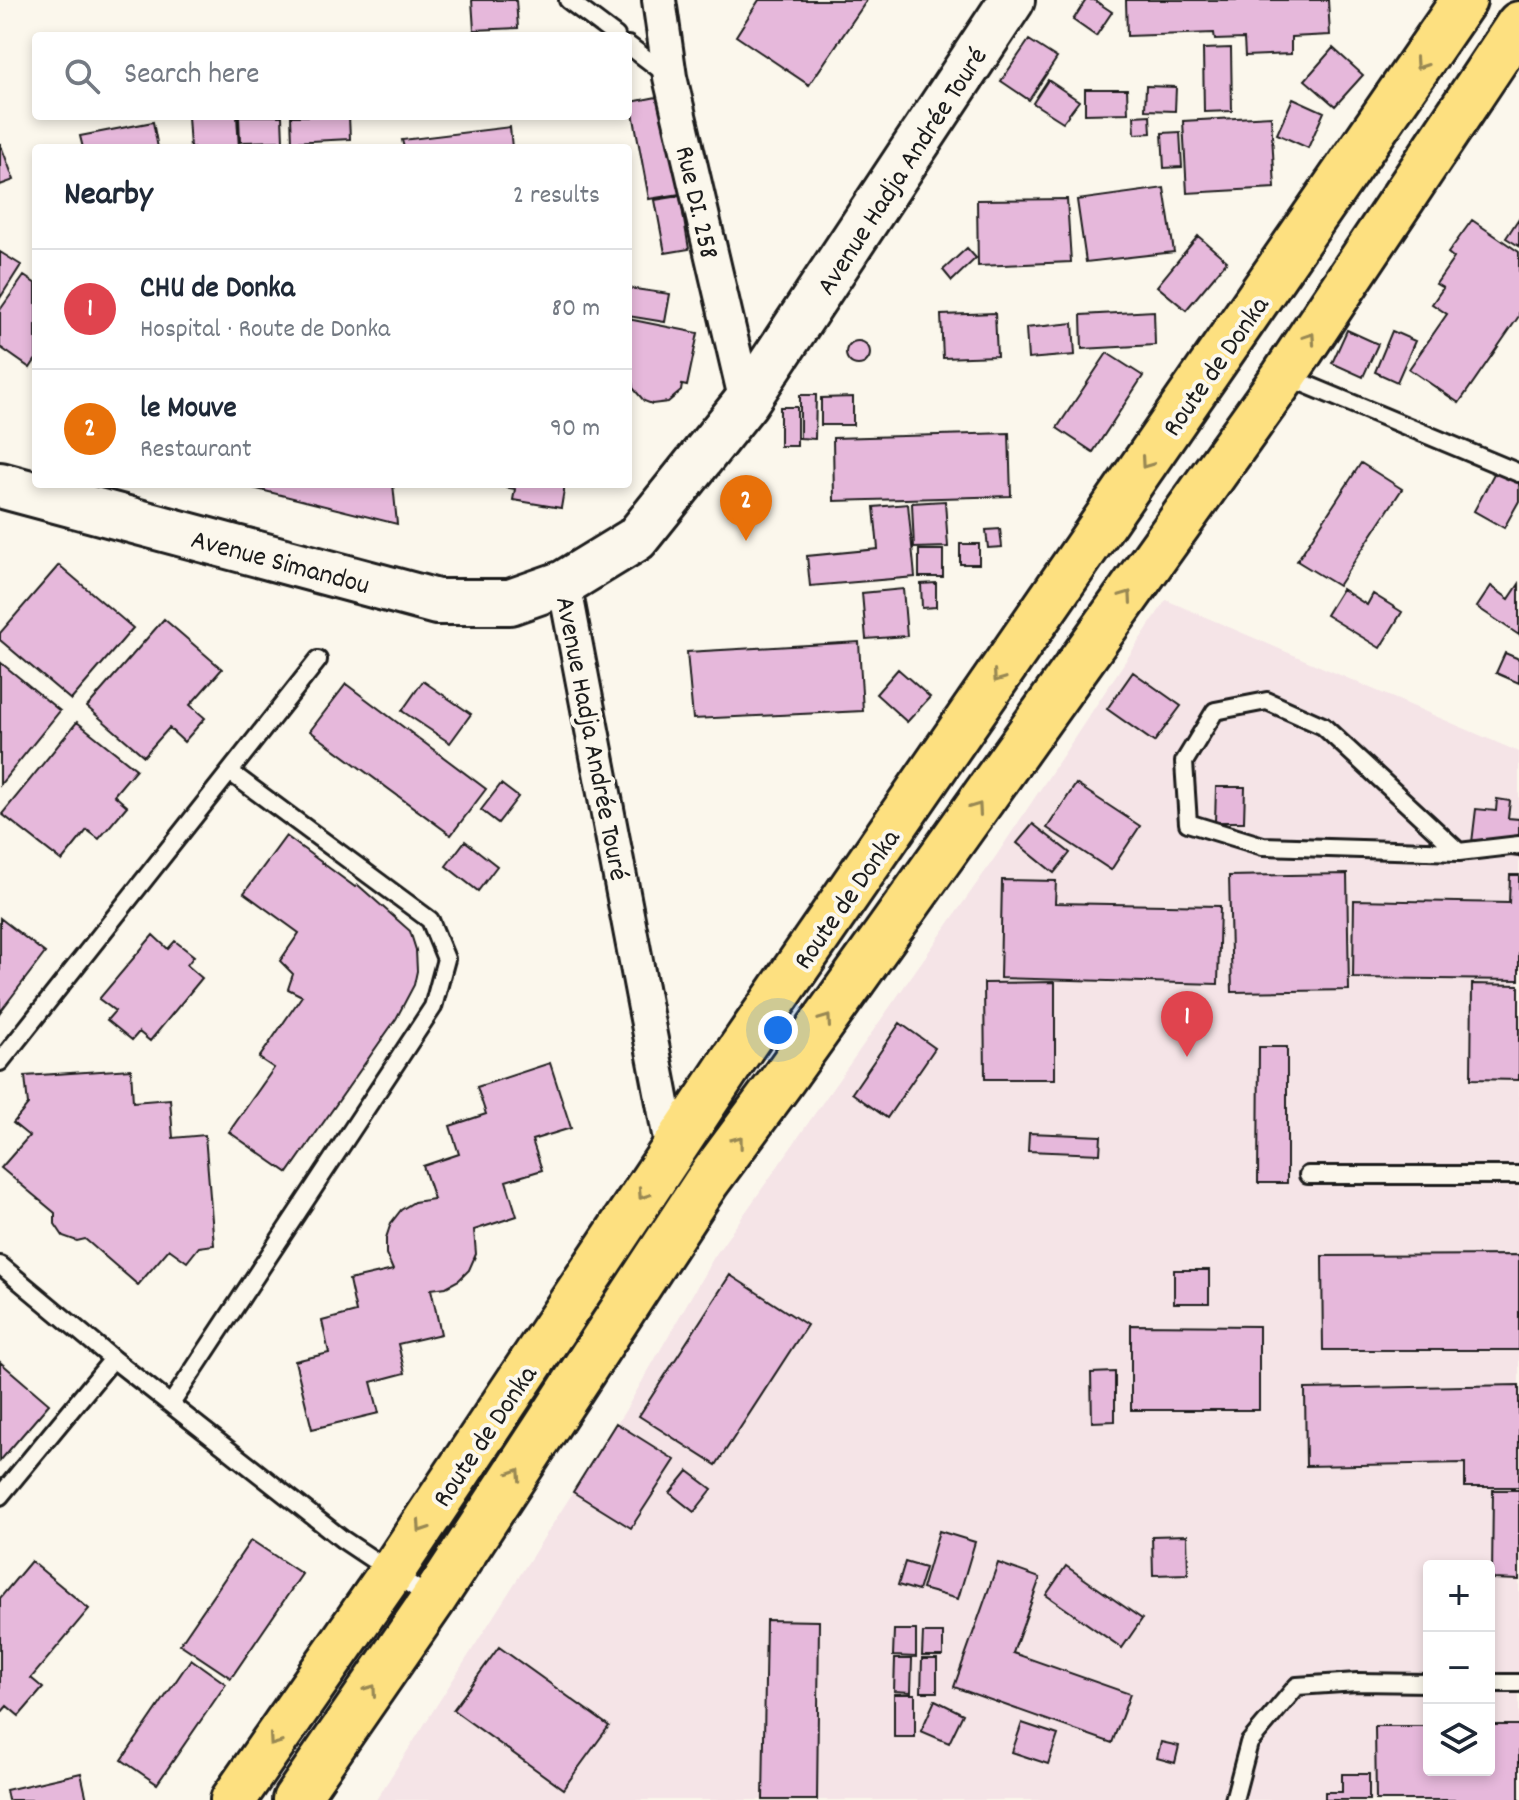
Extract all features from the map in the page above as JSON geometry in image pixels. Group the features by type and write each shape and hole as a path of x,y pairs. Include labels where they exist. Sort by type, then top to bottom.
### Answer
{"main road":[{"name":"Avenue Hadja Andrée Touré","path":"564,583 636,539 746,402 1012,0"},
{"name":"Route de Donka","path":"233,1800 391,1573 672,1150 1464,0"},
{"name":"Route de Donka","path":"295,1800 433,1600 706,1183 1284,376 1519,24"},
{"name":"Avenue Simandou","path":"0,485 437,602 510,602 564,583"}],"street":[{"name":"Rue DI. 258","path":"659,0 670,77 746,402"},
{"name":"Avenue Hadja Andrée Touré","path":"564,583 672,1150"}],"lane":[{"path":"568,0 611,32"},
{"path":"632,48 670,77"},
{"path":"1284,376 1519,473"},
{"path":"0,1062 318,660"},
{"path":"1459,852 1323,726 1267,701 1215,711 1184,762 1188,823 1263,846 1459,852 1519,845"},
{"path":"171,1404 433,1007 446,959 430,920 230,772"},
{"path":"1308,1175 1519,1175"},
{"path":"0,1265 113,1359 342,1539 433,1600"},
{"path":"0,1496 113,1359"},
{"path":"1234,1800 1249,1743 1297,1686 1357,1682 1423,1683"},
{"path":"1495,1683 1519,1683"}],"shaded area":[{"path":"1166,600 1519,752 1519,1800 376,1800 625,1411 714,1257 996,856"}],"building":[{"path":"472,0 516,0 518,28 474,30"},
{"path":"759,0 867,0 809,85 736,36"},
{"path":"1086,0 1094,0 1112,12 1096,36 1073,20"},
{"path":"1126,0 1328,0 1330,35 1291,37 1291,54 1245,56 1244,39 1215,40 1214,33 1127,36"},
{"path":"1029,40 1057,58 1029,100 1001,81"},
{"path":"1231,48 1232,111 1204,112 1203,49"},
{"path":"1333,48 1363,75 1335,106 1305,80"},
{"path":"1048,80 1079,101 1063,122 1033,103"},
{"path":"1146,86 1176,87 1175,111 1145,110"},
{"path":"1085,89 1127,89 1128,113 1085,114"},
{"path":"662,96 680,194 649,199 632,102"},
{"path":"1293,98 1324,112 1308,148 1277,134"},
{"path":"1150,115 1151,133 1135,134 1134,116"},
{"path":"1271,116 1275,188 1187,193 1183,121"},
{"path":"188,120 237,120 239,144 190,144"},
{"path":"239,120 282,120 283,141 240,142"},
{"path":"291,120 349,120 350,139 292,142"},
{"path":"153,122 157,144 82,144 80,136"},
{"path":"510,127 512,144 403,144 402,140"},
{"path":"1180,132 1182,167 1164,168 1162,133"},
{"path":"0,143 14,180 0,185"},
{"path":"1164,188 1174,252 1086,262 1077,200"},
{"path":"680,196 689,249 665,253 655,200"},
{"path":"1067,199 1071,262 978,266 977,200"},
{"path":"1519,218 1519,246 1506,238"},
{"path":"1472,220 1519,252 1519,316 1459,403 1409,369 1447,314 1432,304 1443,288 1436,284 1454,258 1448,253"},
{"path":"1198,236 1227,261 1186,310 1157,286"},
{"path":"967,248 976,258 952,281 943,270"},
{"path":"0,252 21,265 0,298"},
{"path":"24,276 32,281 30,368 0,347 0,310"},
{"path":"632,289 670,294 665,322 632,317"},
{"path":"1154,311 1155,345 1082,349 1081,315"},
{"path":"995,313 997,356 943,358 941,315"},
{"path":"632,320 698,333 687,386 682,385 681,391 668,402 652,404 644,401 633,388"},
{"path":"1073,323 1075,355 1028,359 1026,328"},
{"path":"1347,330 1378,344 1363,377 1332,363"},
{"path":"1392,331 1415,341 1397,382 1375,372"},
{"path":"858,341 866,345 870,353 866,361 858,365 850,361 846,353 850,345"},
{"path":"1107,353 1143,376 1093,452 1057,428"},
{"path":"800,395 816,395 815,439 800,438"},
{"path":"853,397 853,425 821,425 821,398"},
{"path":"780,407 797,407 797,446 780,446"},
{"path":"1009,433 1011,496 834,501 833,438"},
{"path":"1361,463 1402,489 1338,586 1297,561"},
{"path":"1497,468 1519,480 1519,501 1504,528 1474,511"},
{"path":"253,488 393,488 397,524"},
{"path":"510,488 564,488 561,508 513,500 515,489"},
{"path":"945,501 948,547 914,548 912,503"},
{"path":"908,504 915,577 810,586 807,556 878,549 874,507"},
{"path":"1000,529 1002,547 988,548 986,530"},
{"path":"960,544 979,544 979,564 960,564"},
{"path":"919,550 943,550 943,577 919,577"},
{"path":"59,565 133,628 71,700 0,640 0,633"},
{"path":"936,583 936,607 922,608 921,584"},
{"path":"1519,584 1519,635 1477,607 1491,586 1509,599"},
{"path":"903,589 907,636 866,639 862,593"},
{"path":"1342,589 1367,605 1373,594 1402,612 1380,648 1326,615"},
{"path":"164,619 222,669 190,705 205,718 184,742 169,728 144,756 87,707"},
{"path":"859,642 863,711 693,719 687,652"},
{"path":"1505,653 1519,659 1519,683 1496,673"},
{"path":"0,662 60,711 0,785"},
{"path":"898,669 930,697 907,722 876,694"},
{"path":"1133,672 1181,706 1154,742 1107,709"},
{"path":"423,681 471,714 450,743 402,711"},
{"path":"346,684 486,789 451,835 310,731"},
{"path":"77,722 136,769 114,795 127,806 99,839 87,830 62,861 2,814"},
{"path":"501,784 518,797 498,823 481,810"},
{"path":"1076,784 1140,826 1111,870 1047,828"},
{"path":"1216,787 1245,787 1244,822 1215,822"},
{"path":"1497,799 1510,801 1508,818 1519,819 1519,857 1471,851 1476,809 1496,811"},
{"path":"1033,824 1070,853 1054,873 1017,843"},
{"path":"286,836 355,887 358,885 410,931 416,950 417,971 414,985 396,1019 288,1173 229,1132 274,1068 259,1058 302,996 288,989 293,974 280,961 299,933 244,893"},
{"path":"465,841 497,866 478,891 446,866"},
{"path":"1347,874 1349,990 1232,992 1229,876"},
{"path":"1510,875 1519,875 1519,980 1353,978 1354,900 1509,903"},
{"path":"1002,880 1056,881 1055,903 1220,906 1218,984 1000,978"},
{"path":"0,918 45,953 0,1012"},
{"path":"153,935 168,949 175,941 194,956 187,965 202,978 150,1041 139,1032 132,1040 107,1020 115,1011 99,999"},
{"path":"1055,982 1055,1079 985,1079 984,983"},
{"path":"1472,984 1519,985 1519,1080 1471,1079"},
{"path":"900,1023 935,1048 887,1118 852,1093"},
{"path":"1259,1047 1287,1047 1287,1183 1258,1183"},
{"path":"550,1063 571,1128 532,1140 542,1170 506,1181 517,1216 474,1230 476,1254 469,1270 446,1287 431,1289 441,1334 398,1344 405,1373 371,1382 379,1413 312,1429 295,1361 329,1353 322,1321 356,1312 349,1280 393,1270 386,1254 386,1238 391,1223 401,1210 414,1202 434,1199 423,1166 459,1154 450,1126 486,1114 477,1087"},
{"path":"131,1069 133,1102 170,1099 173,1138 205,1135 214,1245 199,1247 187,1262 169,1249 138,1285 85,1239 77,1241 63,1236 55,1224 55,1213 1,1168 29,1136 13,1123 28,1105 25,1076"},
{"path":"1029,1133 1101,1136 1100,1154 1028,1151"},
{"path":"1519,1255 1519,1350 1323,1350 1322,1256"},
{"path":"1174,1270 1209,1270 1209,1303 1174,1303"},
{"path":"730,1275 807,1325 716,1465 639,1416"},
{"path":"1131,1325 1259,1326 1259,1410 1131,1410"},
{"path":"0,1362 49,1404 0,1461"},
{"path":"1115,1372 1115,1421 1092,1422 1091,1373"},
{"path":"1519,1385 1519,1487 1465,1487 1465,1463 1306,1466 1305,1389"},
{"path":"616,1423 675,1460 631,1528 573,1492"},
{"path":"688,1471 712,1489 694,1512 670,1493"},
{"path":"1493,1490 1519,1490 1519,1580 1495,1579 1495,1560 1492,1560"},
{"path":"939,1531 975,1542 958,1599 922,1589"},
{"path":"1187,1535 1188,1574 1153,1575 1152,1536"},
{"path":"251,1540 302,1574 231,1678 180,1644"},
{"path":"31,1561 89,1609 31,1678 43,1688 19,1716 7,1706 0,1714 0,1598"},
{"path":"905,1562 925,1568 918,1591 898,1585"},
{"path":"998,1563 1040,1578 1013,1653 1130,1694 1112,1743 954,1687"},
{"path":"1066,1566 1142,1619 1122,1648 1046,1595"},
{"path":"766,1620 819,1621 817,1800 763,1800"},
{"path":"894,1630 916,1630 916,1657 893,1656"},
{"path":"923,1633 943,1633 943,1656 922,1656"},
{"path":"499,1647 609,1726 563,1789 453,1710"},
{"path":"191,1659 226,1684 157,1784 122,1760"},
{"path":"895,1659 912,1659 911,1692 894,1691"},
{"path":"922,1659 937,1659 937,1692 921,1692"},
{"path":"894,1694 915,1694 915,1737 894,1737"},
{"path":"935,1700 963,1714 949,1743 921,1731"},
{"path":"1022,1723 1058,1735 1048,1764 1012,1752"},
{"path":"1495,1725 1519,1725 1519,1800 1376,1800 1375,1726 1423,1726 1423,1776 1495,1776"},
{"path":"1161,1742 1179,1746 1175,1763 1157,1758"},
{"path":"81,1773 87,1800 8,1800 6,1790"},
{"path":"1342,1774 1369,1774 1369,1800 1325,1800 1325,1792 1342,1792"}],"place":[{"name":"le Mouve","path":"746,541"},
{"name":"CHU de Donka","path":"1187,1057"}]}
